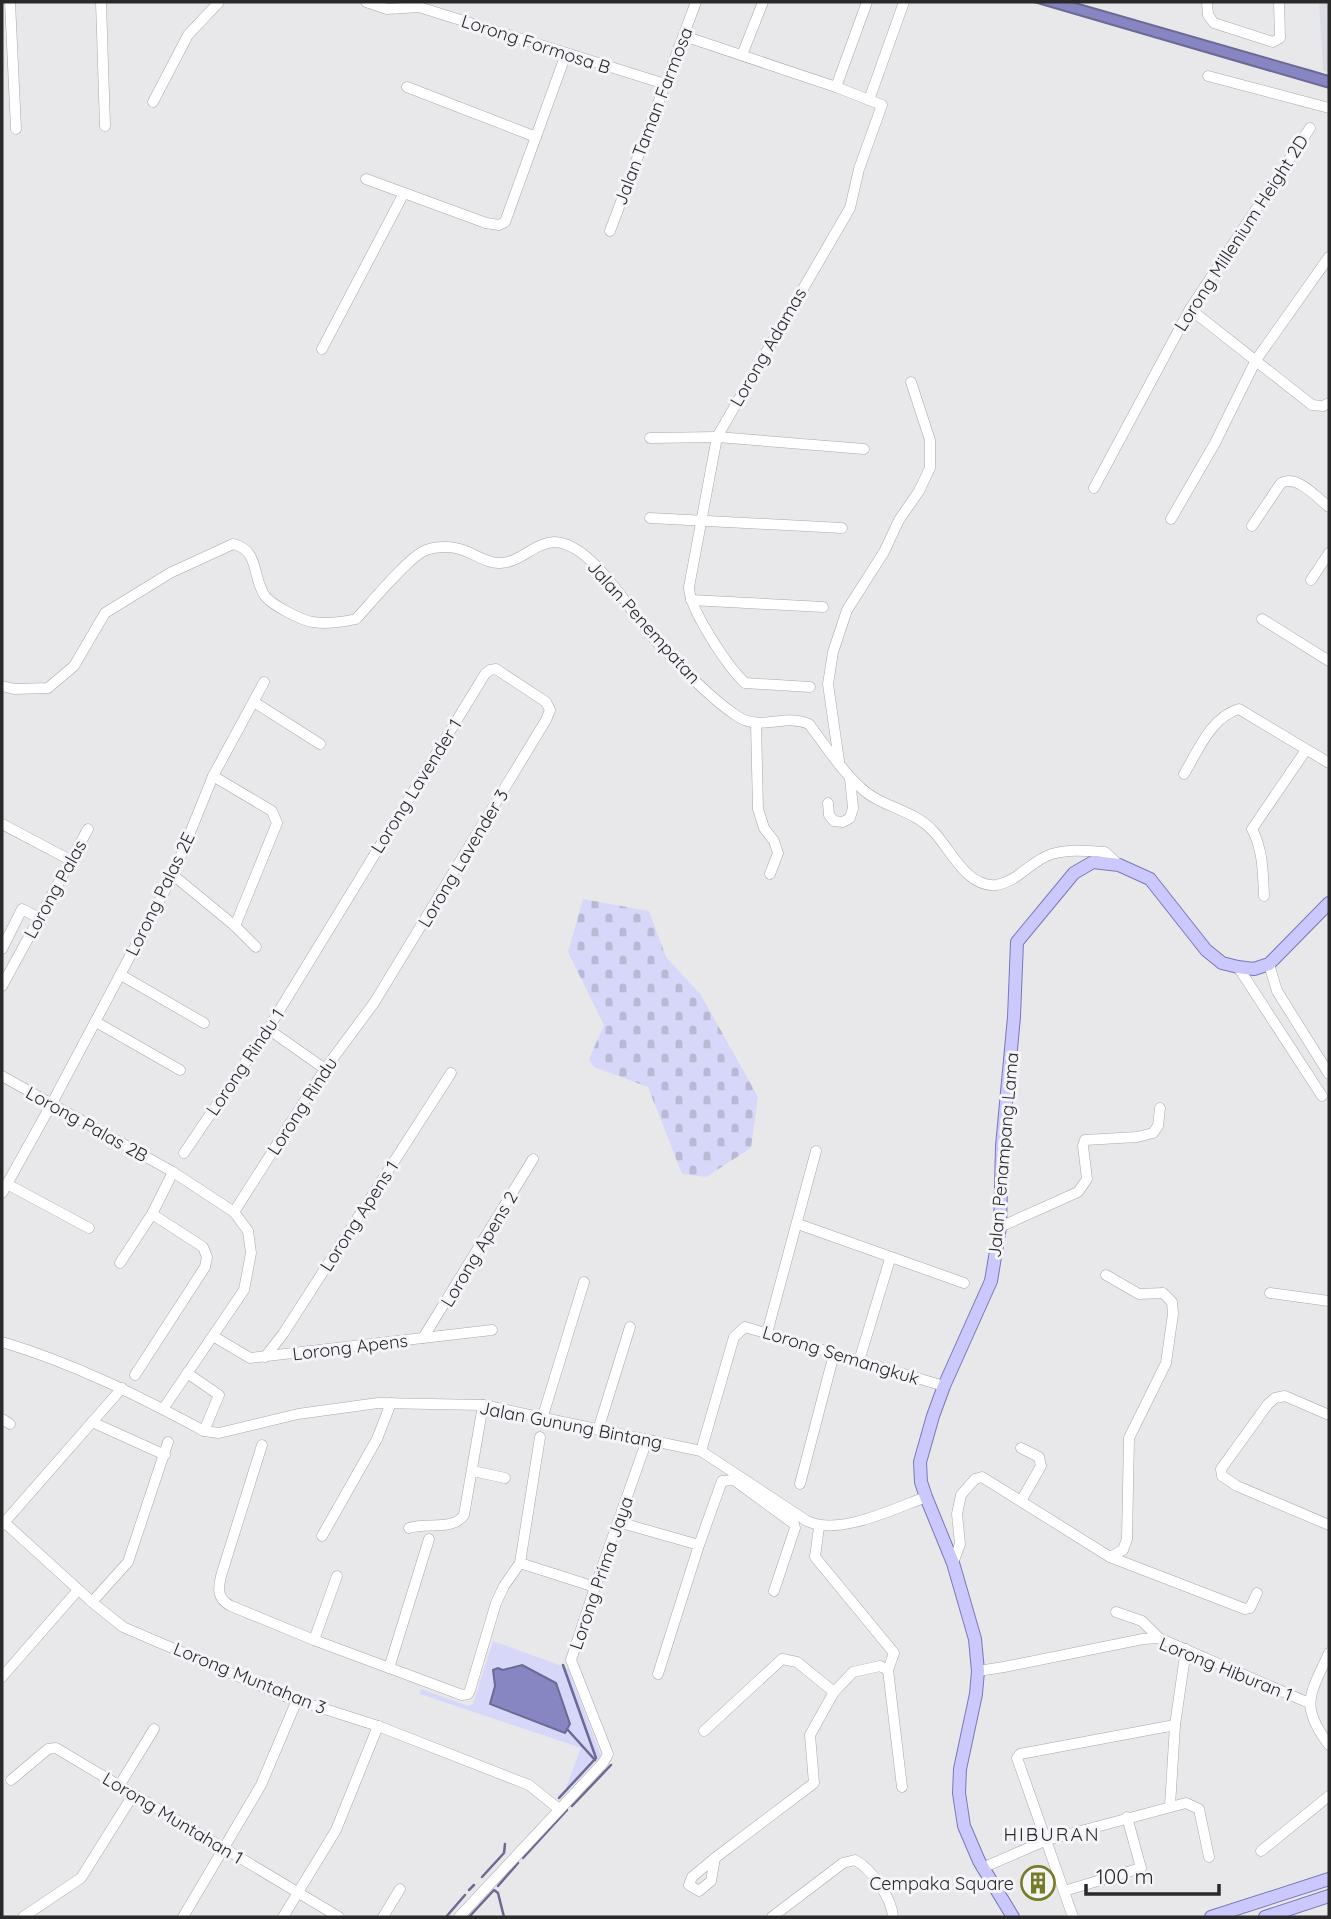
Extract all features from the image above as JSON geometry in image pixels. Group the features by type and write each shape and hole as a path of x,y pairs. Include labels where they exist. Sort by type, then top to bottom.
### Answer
{"main road":[{"name":"Jalan Penampang Lama","path":"1011,1916 982,1868 964,1826 959,1793 960,1769 976,1694 978,1671 975,1639 953,1563 921,1482 920,1462 944,1386 991,1281 1000,1227 1002,1146 1014,1017 1017,942 1074,873 1093,862 1119,865 1150,879 1206,950 1222,963 1238,967"},
{"path":"1238,967 1254,969 1269,964 1329,902"},
{"path":"1211,1917 1329,1879"},
{"path":"1288,1892 1293,1901 1302,1905"},
{"path":"1265,1917 1329,1896"}],"street":[{"path":"10,2 16,129"},
{"path":"101,2 105,126"},
{"path":"153,102 188,35 219,2"},
{"name":"Lorong Formosa B","path":"366,2 387,9 419,7 665,84"},
{"name":"Jalan Taman Farmosa","path":"610,231 696,2"},
{"path":"742,55 763,2"},
{"path":"836,87 867,2"},
{"path":"684,36 869,100 904,2"},
{"path":"1206,2 1208,15 1214,23 1273,42 1280,38 1279,2"},
{"path":"366,179 499,225 505,222 566,54"},
{"path":"1208,76 1329,108"},
{"path":"407,87 536,137"},
{"name":"Lorong Adamas","path":"691,600 690,587 717,437 850,208 859,169 882,105 869,100"},
{"name":"Lorong Millenium Height 2D","path":"1094,488 1190,309 1310,128"},
{"path":"322,349 404,193"},
{"path":"1171,519 1215,443 1256,360 1329,257"},
{"path":"1190,309 1312,405 1323,406 1329,403"},
{"path":"839,763 828,684 833,652 847,610 884,552 899,520 919,491 930,468 930,440 911,382"},
{"path":"650,438 717,437 864,449"},
{"path":"1252,526 1285,480 1294,481 1329,507"},
{"path":"650,518 842,528"},
{"name":"Jalan Penempatan","path":"2,686 14,689 48,688 74,666 105,613 170,573 233,544 242,546 253,558 265,596 280,607 312,622 342,622 356,619 424,551 454,547 498,564 511,562 554,542 576,550 607,576 653,638 714,698 741,719 756,724"},
{"path":"1311,580 1329,553"},
{"path":"810,687 745,683 704,626 691,600 823,607"},
{"path":"1262,619 1329,661"},
{"name":"Lorong Lavender 1","path":"306,969 485,674 496,669 546,702 550,710"},
{"name":"Lorong Palas 2E","path":"4,1189 96,1022 173,874 213,776 264,682"},
{"path":"254,702 320,744"},
{"path":"1184,774 1212,728 1229,712 1239,709 1329,763"},
{"name":"Lorong Lavender 3","path":"374,1003 469,851 550,710"},
{"path":"770,874 778,853 774,841 764,828 758,809 756,724 800,720 809,724 850,777 868,795 926,824 971,877 990,885 998,885 1018,876 1050,854 1076,850 1105,852 1119,865"},
{"path":"1264,896 1261,857 1258,841 1252,830 1306,750"},
{"path":"213,776 272,811 277,823 235,926"},
{"path":"828,803 829,815 834,821 843,822 850,818 853,808 850,777"},
{"path":"2,824 72,861"},
{"name":"Lorong Palas","path":"2,986 88,829"},
{"path":"173,874 256,947"},
{"path":"16,959 2,950 22,909 39,918"},
{"path":"1269,964 1278,991 1329,1074"},
{"path":"1238,967 1322,1096"},
{"name":"Lorong Rindu 1","path":"184,1153 306,969"},
{"path":"121,975 204,1024"},
{"name":"Lorong Rindu","path":"234,1212 325,1069 374,1003"},
{"path":"96,1022 180,1070"},
{"path":"268,1029 325,1069"},
{"name":"Lorong Apens 1","path":"265,1357 283,1334 451,1073"},
{"name":"Lorong Palas 2B","path":"2,1076 173,1172 234,1212"},
{"path":"1000,1227 1078,1192 1087,1179 1083,1146 1085,1140 1137,1137 1153,1133 1158,1126 1160,1108"},
{"path":"767,1333 816,1151"},
{"name":"Lorong Apens 2","path":"423,1338 533,1159"},
{"path":"120,1263 152,1214 173,1172"},
{"path":"4,1189 89,1228"},
{"path":"163,1409 244,1290 251,1253 248,1231 234,1212"},
{"path":"135,1375 205,1267 207,1256 203,1247 152,1214"},
{"path":"798,1224 890,1259 964,1283"},
{"path":"859,1360 890,1259"},
{"path":"1106,1275 1139,1294 1163,1293 1172,1302 1173,1314 1166,1363 1129,1438 1128,1539 1123,1550 1110,1557"},
{"path":"542,1419 584,1282"},
{"path":"1270,1293 1329,1301"},
{"path":"598,1430 630,1327"},
{"name":"Lorong Semangkuk","path":"701,1451 734,1336 745,1327 944,1386"},
{"name":"Lorong Apens","path":"213,1336 250,1358 492,1330"},
{"path":"2,1342 27,1349 122,1388 204,1431 219,1395 187,1373"},
{"path":"800,1484 834,1354"},
{"path":"3,1523 122,1388"},
{"path":"1329,1415 1285,1396 1275,1398 1221,1469 1222,1476 1237,1486 1329,1525"},
{"name":"Jalan Gunung Bintang","path":"204,1431 219,1433 298,1414 378,1403 484,1405 701,1451 819,1527"},
{"path":"322,1536 377,1439 391,1403"},
{"path":"409,1528 453,1524 459,1522 464,1515 484,1405"},
{"path":"92,1422 165,1455"},
{"path":"262,1446 221,1576 221,1599 230,1606 314,1640 462,1695 468,1694 496,1603 520,1563 540,1437"},
{"name":"Lorong Prima Jaya","path":"559,1809 603,1763 608,1754 572,1660 594,1587 647,1440"},
{"path":"92,1602 128,1563 168,1443"},
{"path":"1021,1447 1039,1457 1041,1466 1021,1501"},
{"path":"473,1471 505,1478"},
{"path":"953,1563 960,1544 957,1514 961,1495 975,1479 982,1477 1110,1557 1245,1609 1250,1608 1257,1593"},
{"path":"658,1674 699,1545 720,1485 726,1479 734,1480 794,1524 795,1528 774,1591"},
{"path":"902,1787 888,1670 894,1653 815,1557 819,1527 853,1522 926,1497"},
{"path":"618,1522 699,1545"},
{"name":"Lorong Muntahan 3","path":"3,1523 123,1627 297,1700 378,1726 529,1785 559,1809"},
{"path":"389,1668 429,1539"},
{"path":"520,1563 594,1587"},
{"path":"314,1640 337,1576"},
{"path":"2,1677 78,1590"},
{"path":"1116,1612 1142,1621 1159,1639"},
{"name":"Lorong Hiburan 1","path":"978,1671 1143,1639 1159,1639 1309,1703"},
{"path":"1170,1807 1175,1725 1186,1649"},
{"path":"1329,1653 1309,1703 1315,1726 1329,1745"},
{"path":"704,1731 782,1659 797,1662 834,1692"},
{"path":"715,1858 814,1783 810,1735 834,1692 853,1672 880,1666 888,1670"},
{"path":"183,1917 261,1786 297,1700"},
{"path":"1073,1917 1017,1758 1020,1754 1175,1725"},
{"path":"283,1917 336,1830 378,1726"},
{"path":"119,1786 153,1729"},
{"name":"Lorong Muntahan 1","path":"11,1780 52,1747 339,1917"},
{"path":"23,1917 81,1878 133,1795"},
{"path":"1261,1851 1329,1796"},
{"path":"982,1868 1047,1840 1186,1803 1199,1809 1209,1857"},
{"path":"460,1917 559,1809"},
{"path":"1064,1891 1141,1868 1127,1817"},
{"path":"772,1917 843,1863 855,1860 872,1875 886,1897 893,1913 892,1917"},
{"path":"383,1917 400,1889"}],"shaded area":[{"path":"1034,2 1072,2 1312,71 1329,76 1329,88"},
{"path":"1319,2 1329,2 1329,72 1323,71"},
{"path":"522,1665 556,1683 570,1724 565,1733 490,1704 495,1686 493,1670"}],"green space":[{"path":"583,899 649,911 666,957 701,995 758,1097 751,1148 706,1177 682,1174 648,1087 594,1067 589,1059 604,1025 568,952"},
{"path":"493,1641 568,1668 601,1756 560,1799 557,1796 565,1790 581,1748 420,1694 421,1689 469,1706 473,1704"}],"waterway":[{"path":"559,1798 596,1758 563,1665"},
{"path":"567,1729 595,1760"},
{"path":"572,1806 611,1765"},
{"path":"523,1858 567,1810"},
{"path":"482,1877 504,1853 505,1844"},
{"path":"498,1886 518,1863"},
{"path":"469,1890 474,1885"},
{"path":"469,1917 494,1890 498,1893 504,1917"},
{"path":"446,1917 465,1895"}],"place":[{"name":"Cempaka Square","path":"1038,1883"}],"district":[{"name":"HIBURAN","path":"1052,1834"}]}
